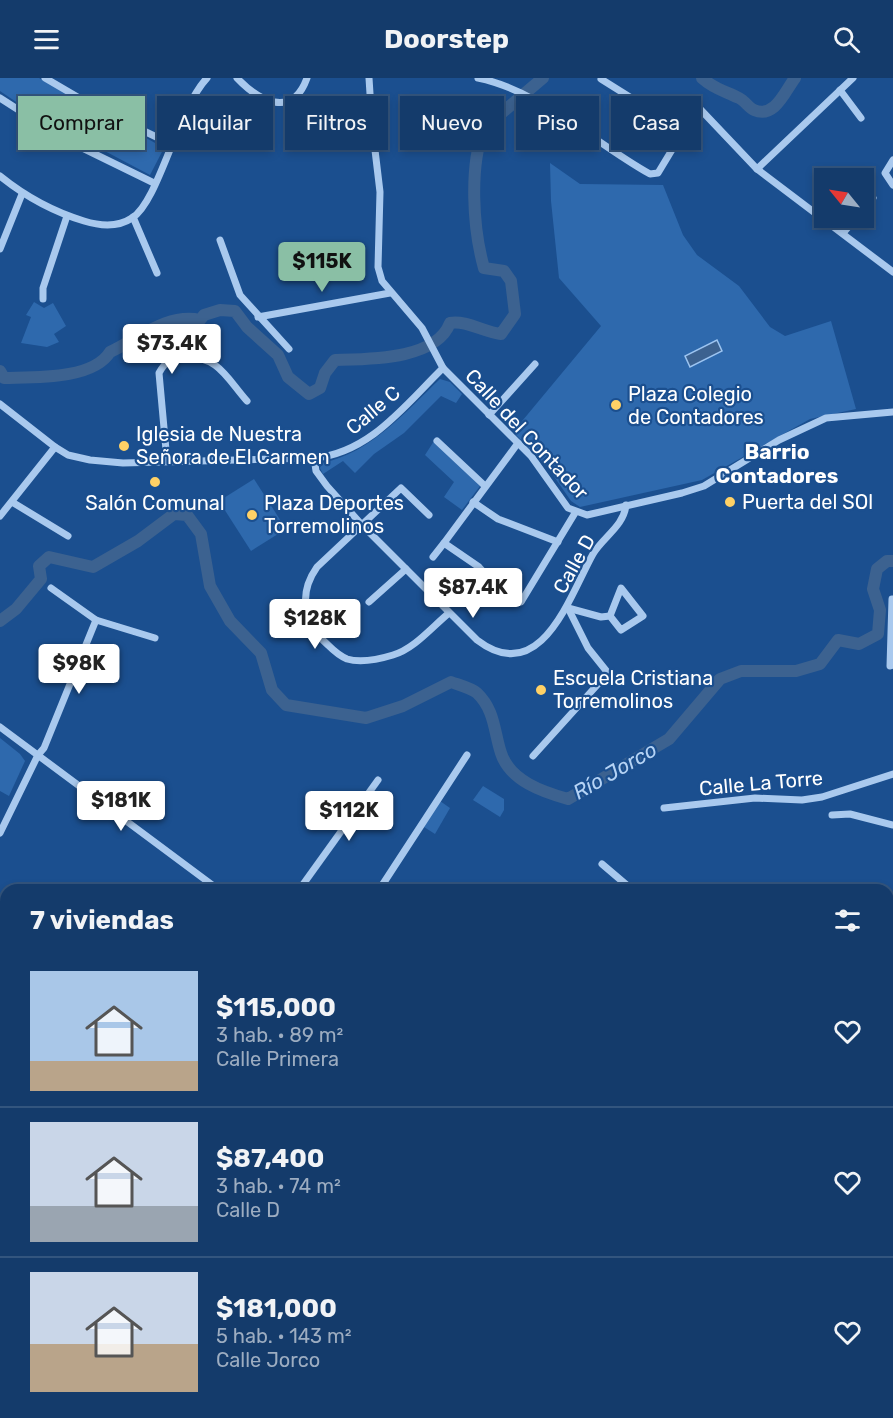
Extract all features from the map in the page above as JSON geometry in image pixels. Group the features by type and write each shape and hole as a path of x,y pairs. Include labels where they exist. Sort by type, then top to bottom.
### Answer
{"street":[{"path":"45,78 98,109 157,137"},
{"path":"194,96 207,78"},
{"path":"237,78 259,98 277,102 297,94 307,78"},
{"name":"Calle del Contador","path":"369,78 380,192 378,267 390,293 422,328 443,368 518,443 546,475 568,508 575,513 586,515 704,486 779,440 825,418 893,412"},
{"path":"478,78 510,88 529,97 611,149"},
{"path":"757,169 853,78"},
{"path":"601,79 629,96"},
{"path":"840,90 861,118"},
{"path":"0,98 64,139 154,183"},
{"path":"701,110 757,169 844,232 893,272"},
{"path":"0,176 22,194 67,216 106,226 133,218 148,197 168,150"},
{"path":"612,150 650,174 658,173 672,150"},
{"path":"893,160 885,173 887,180 893,185"},
{"path":"0,249 22,194"},
{"path":"44,299 43,288 67,216"},
{"path":"133,218 157,273"},
{"path":"844,232 847,228"},
{"path":"220,240 232,279 240,296 289,349"},
{"path":"258,317 390,293"},
{"path":"167,460 159,373 164,363 175,357 202,356 215,364 247,401"},
{"path":"489,415 535,364"},
{"name":"Calle C","path":"0,404 55,447 78,458 100,462 314,458 331,456 351,449 371,437 443,368"},
{"path":"437,441 485,486"},
{"path":"433,557 518,443"},
{"path":"0,516 55,447"},
{"name":"Calle D","path":"314,458 320,478 362,525 449,613 486,646 505,653 519,653 531,649 568,608 593,555 625,515 626,505"},
{"path":"429,515 401,488 332,552 308,581 304,596 306,615 312,628 324,641 346,658 378,659 396,654 410,646 449,613"},
{"path":"12,502 68,536"},
{"path":"473,502 498,519 558,542"},
{"path":"444,543 479,567 511,602 516,603 525,598 575,513"},
{"path":"369,602 406,568"},
{"path":"51,588 96,620 155,638"},
{"path":"621,588 643,616 621,630 610,616 621,588"},
{"path":"892,599 892,666"},
{"path":"568,608 601,617 610,616"},
{"path":"533,756 608,674 588,648 568,608"},
{"path":"0,833 38,755 44,748 96,620"},
{"path":"0,727 211,884"},
{"path":"383,884 467,755"},
{"name":"Calle La Torre","path":"664,808 754,798 802,800 822,797 893,774"},
{"path":"303,884 378,780"},
{"path":"832,814 850,814 893,825"},
{"path":"602,864 625,884"}],"shaded area":[{"path":"0,78 39,78 71,96 18,96 18,103 0,91"},
{"path":"145,137 157,144 157,150 163,150 150,175 103,150 145,150"},
{"path":"550,163 580,184 663,185 683,235 697,255 739,286 770,327 785,336 831,321 856,409 810,419 702,480 580,507 571,501 546,465 513,432 601,326 559,278 551,201"},
{"path":"34,302 44,308 53,303 66,326 54,334 59,342 47,347 21,343 31,317 26,315"},
{"path":"717,340 722,351 690,367 685,356"},
{"path":"440,379 450,382 462,394 456,403 441,396 404,433 374,454 355,473 343,461 323,474 320,468 322,463 340,458 372,440 401,417"},
{"path":"434,441 480,486 462,510 444,497 454,482 425,455"},
{"name":"Plaza Deportes Torremolinos","path":"254,479 286,529 251,551 219,501"},
{"path":"0,738 25,761 9,796 0,791"},
{"path":"483,786 504,799 504,810 500,817 473,800"},
{"path":"440,801 450,808 435,834 424,827"}],"waterway":[{"path":"0,371 4,378 46,377 77,372 90,368 102,361 110,352 153,328 176,320 200,320 204,315 220,310 235,311 247,327 278,355 288,377 309,394 320,388 325,373 335,360 383,358 416,351 431,344 442,335 450,323 462,323 501,334 515,314 511,281 504,271 484,268 475,217 476,161 484,128 543,78"},
{"path":"702,78 741,99 752,109 761,112 774,107 795,78"},
{"name":"Río Jorco","path":"0,621 16,609 41,579 39,566 49,557 93,567 138,541 174,514 187,515 201,534 210,586 230,621 261,653 272,690 286,705 366,718 403,706 451,682 474,691 483,700 491,714 505,763 512,771 528,784 568,799 669,739 720,679 741,671 796,671 820,664 838,640 859,644 878,634 880,610 873,589 877,569 887,561 893,561"}],"place":[{"name":"Plaza Colegio de Contadores","path":"616,405"},
{"name":"Iglesia de Nuestra Señora de El Carmen","path":"124,446"},
{"name":"Salón Comunal","path":"155,482"},
{"name":"Puerta del SOl","path":"730,502"},
{"name":"Plaza Deportes Torremolinos","path":"252,515"},
{"name":"Escuela Cristiana Torremolinos","path":"541,690"}],"district":[{"name":"Barrio Contadores","path":"777,464"}]}
